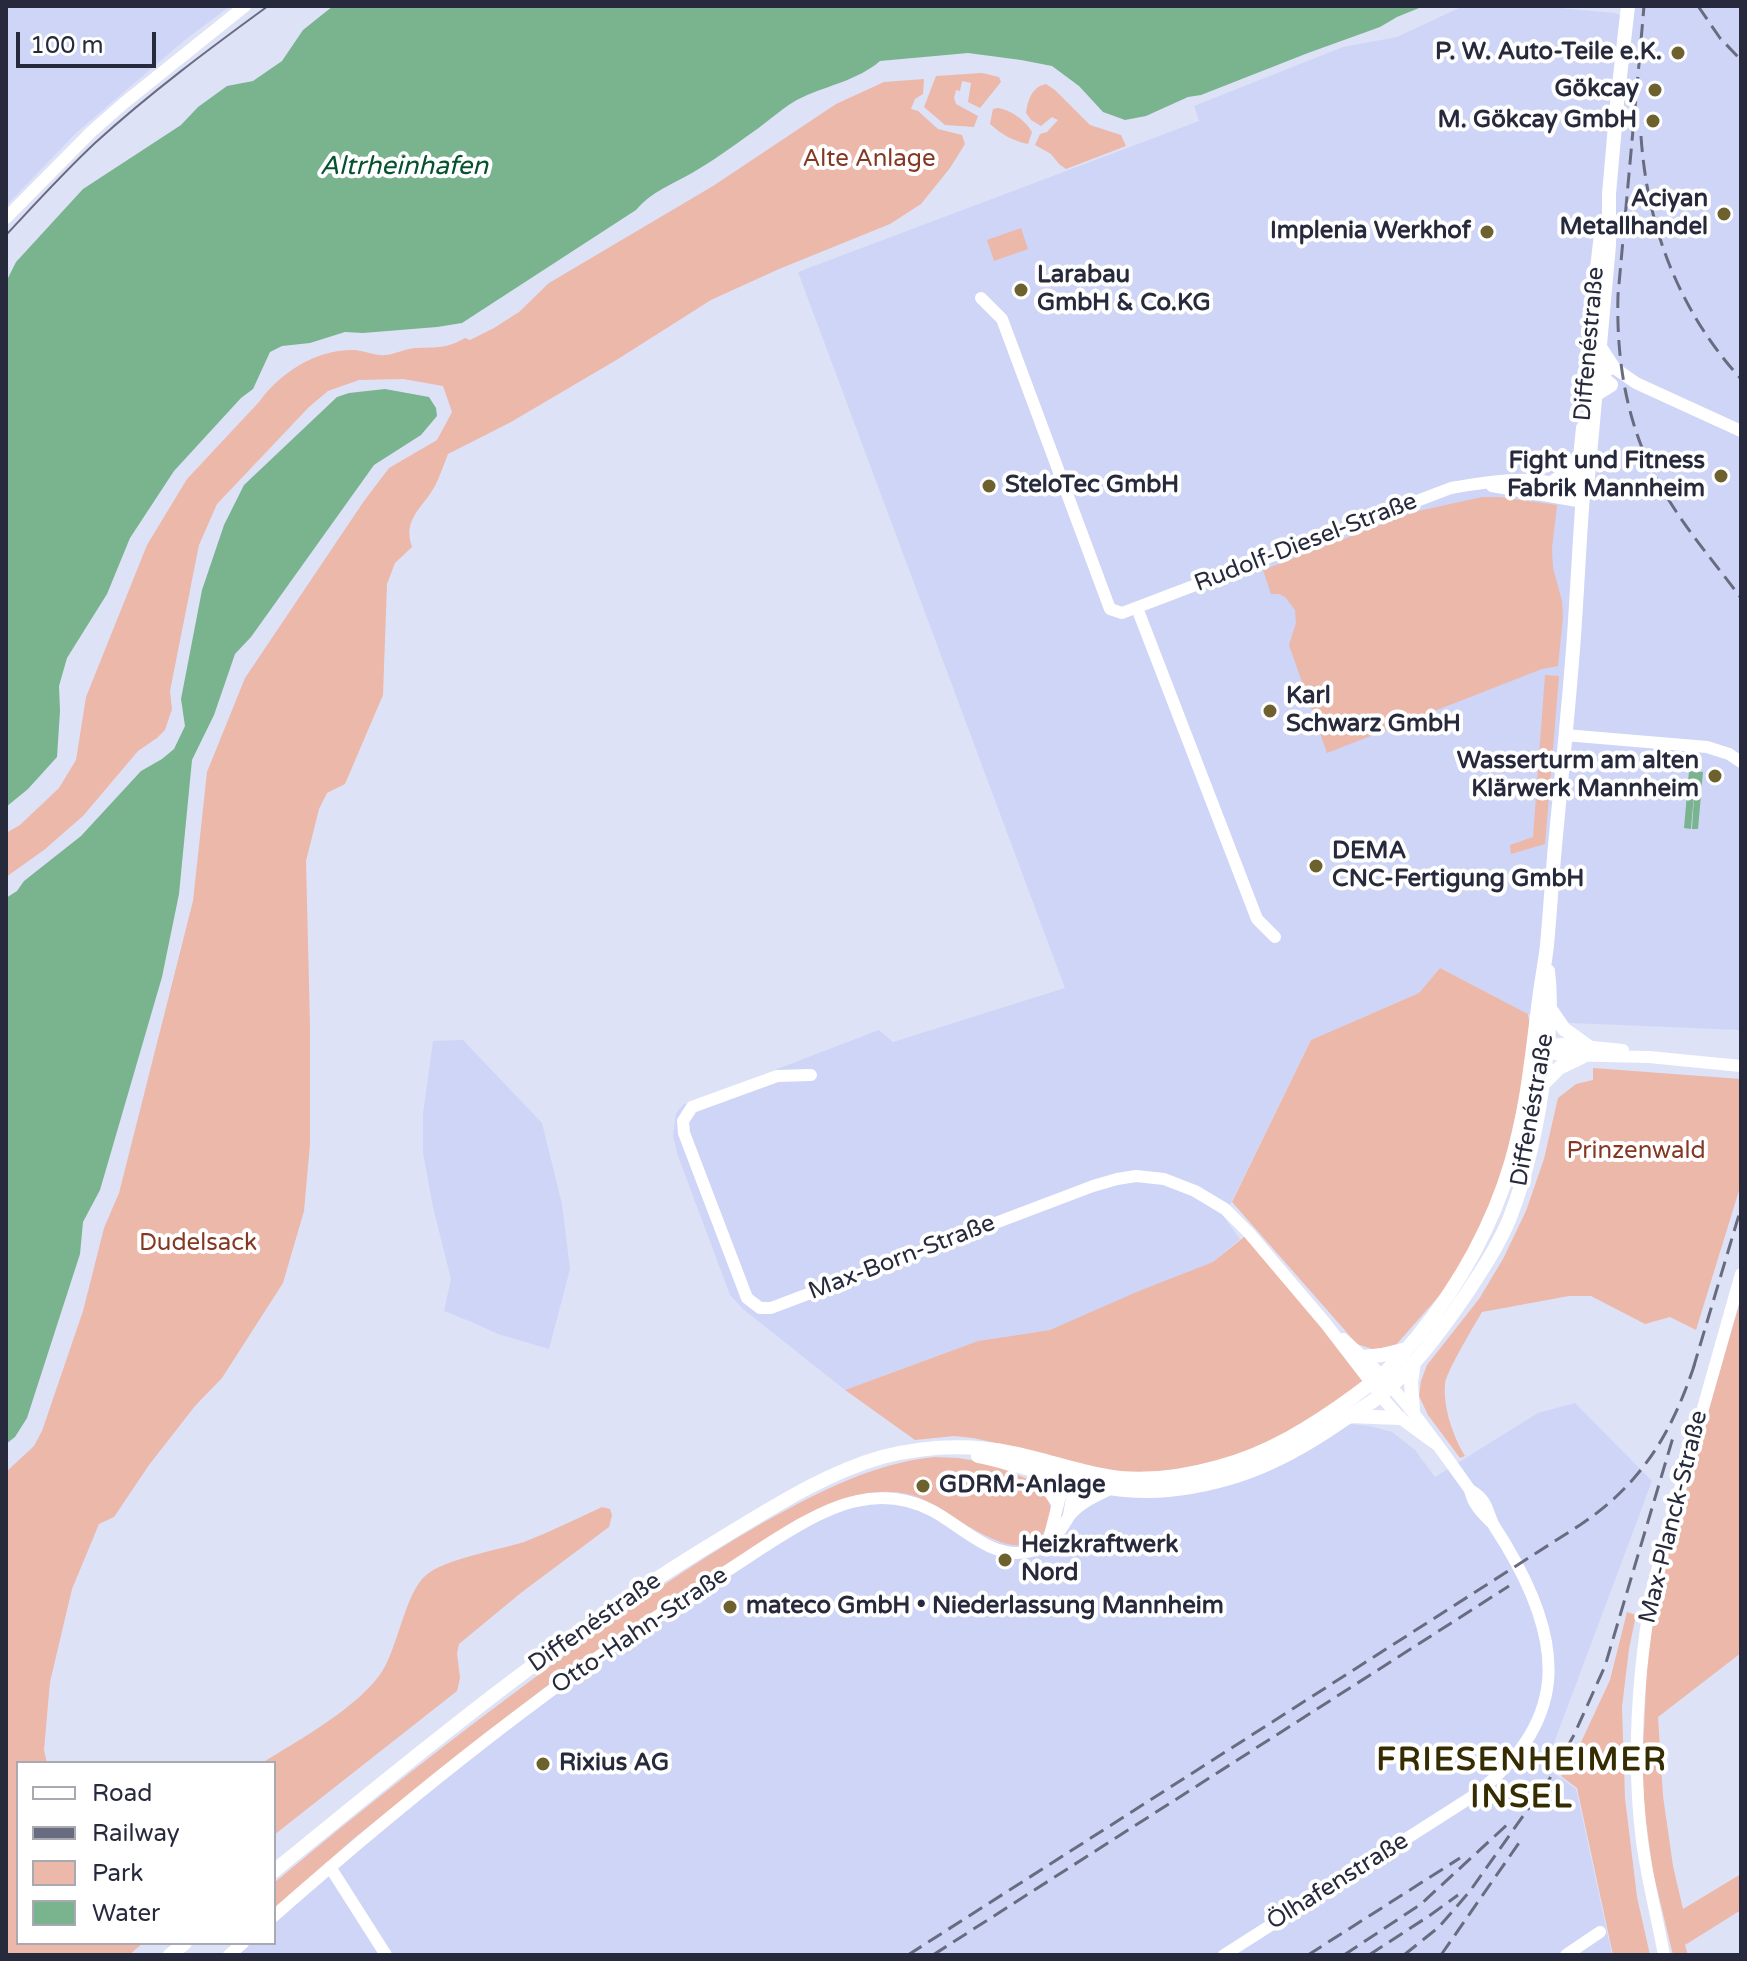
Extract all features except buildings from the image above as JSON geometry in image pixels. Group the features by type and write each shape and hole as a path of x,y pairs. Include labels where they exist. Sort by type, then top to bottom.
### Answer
{"main road":[{"name":"Diffenéstraße","path":"1583,498 1578,476 1590,372 1598,250 1609,194 1628,6"},
{"name":"Diffenéstraße","path":"276,1869 511,1682 663,1575 768,1511 848,1469 917,1450 974,1447 1013,1453 1110,1489 1168,1491 1229,1479 1300,1449 1349,1416 1446,1324 1508,1223 1522,1184 1543,1084 1546,950 1583,498 1588,477 1595,395 1590,372 1600,347 1609,245 1609,194"},
{"path":"1590,372 1613,367 1600,347"},
{"path":"1590,372 1611,385 1595,395"},
{"name":"Diffenéstraße","path":"1410,1355 1472,1260 1495,1212 1512,1161 1551,1010 1546,950"},
{"path":"1543,1084 1559,1068 1585,1052 1551,1010"},
{"path":"1349,1416 1406,1414 1411,1383 1410,1355 1364,1357"},
{"name":"Diffenéstraße","path":"955,1449 1029,1469 1072,1476 1149,1479 1185,1475 1223,1466 1263,1451 1381,1385"}],"street":[{"path":"6,218 91,132 245,6"},
{"path":"981,298 1002,319 1110,609 1122,613 1137,608 1257,919 1275,937"},
{"path":"1613,367 1636,383 1741,431"},
{"path":"1611,385 1636,383"},
{"path":"1550,483 1567,471 1580,456"},
{"name":"Rudolf-Diesel-Straße","path":"1137,608 1451,488 1497,480 1550,483 1568,486 1583,498"},
{"name":"Rudolf-Diesel-Straße","path":"1477,484 1583,498"},
{"path":"1565,735 1707,747 1729,754 1741,762"},
{"path":"1543,1048 1561,1044 1585,1052 1619,1049 1649,1057 1741,1066"},
{"name":"Max-Born-Straße","path":"811,1075 777,1076 692,1107 683,1121 684,1133 747,1298 760,1308 771,1308 1093,1186 1145,1176 1164,1179 1195,1191 1225,1209 1381,1385"},
{"name":"Max-Planck-Straße","path":"1664,1955 1648,1880 1639,1807 1637,1726 1643,1646 1653,1585 1741,1274"},
{"name":"Max-Born-Straße","path":"1326,1324 1364,1357 1381,1385"},
{"name":"Ölhafenstraße","path":"1224,1955 1470,1798 1500,1774 1528,1740 1545,1702 1549,1674 1546,1640 1539,1614 1517,1565 1493,1524 1472,1501 1470,1490 1437,1445 1381,1385"},
{"path":"1029,1469 1051,1491 1058,1505"},
{"path":"1049,1539 1058,1505 1072,1476"},
{"name":"Otto-Hahn-Straße","path":"1069,1515 1072,1476"},
{"name":"Otto-Hahn-Straße","path":"276,1914 430,1784 576,1672 689,1595 831,1509 883,1497 908,1500 933,1511 986,1545 1018,1553 1040,1547 1061,1530 1069,1515 1088,1499 1110,1489"},
{"path":"330,1867 386,1955"},
{"path":"1566,1955 1600,1932"}],"shaded area":[{"path":"6,6 230,6 76,133 6,206"},
{"path":"1460,6 1538,6 1615,13 1633,20 1635,6 1737,6 1741,11 1741,1030 1571,1023 1528,1014 1440,968 1419,993 1311,1040 1224,1217 1240,1239 1213,1262 1050,1330 978,1341 845,1390 743,1309 730,1295 678,1156 673,1136 676,1113 683,1105 879,1030 893,1042 1065,988 798,272 1199,121 1194,106 1343,47 1397,37"},
{"path":"463,1040 542,1123 562,1204 570,1269 549,1349 498,1334 444,1311 451,1279 423,1153 423,1114 433,1041"},
{"path":"1575,1403 1652,1481 1545,1767 1576,1789 1612,1955 222,1955 234,1945 276,1945 276,1908 353,1839 544,1688 841,1500 870,1491 910,1494 930,1502 999,1543 1045,1493 1057,1459 1314,1420 1370,1426 1392,1432 1415,1450 1435,1477 1538,1413"}],"green space":[{"path":"982,73 999,77 1001,82 980,108 968,102 971,83 962,81 960,91 956,90 954,98 956,104 978,116 974,127 945,125 924,107 936,76"},
{"name":"Dudelsack","path":"924,79 923,94 915,99 911,109 918,111 938,129 962,135 965,144 921,204 890,224 711,300 511,422 448,454 436,484 412,520 412,547 395,563 387,584 383,695 345,784 327,793 319,809 306,861 310,1144 304,1211 283,1283 222,1378 195,1406 149,1465 114,1517 99,1524 72,1589 50,1682 44,1750 47,1761 16,1761 16,1945 141,1945 129,1955 6,1955 6,1472 34,1446 42,1431 83,1311 104,1228 119,1193 193,901 207,772 245,678 364,501 389,468 437,440 452,412 443,386 403,379 359,380 328,391 309,407 217,504 199,545 170,691 172,709 165,730 138,751 83,816 44,850 6,877 6,833 20,825 59,788 76,760 86,697 147,545 187,479 278,381 301,364 327,353 355,350 386,355 413,348 447,346 465,338 470,340 519,312 549,283 713,186 836,104 884,82"},
{"path":"1046,84 1090,125 1121,135 1126,146 1066,169 1059,164 1051,154 1035,145 1040,134 1047,132 1058,120 1052,117 1041,126 1026,113 1034,91"},
{"path":"993,109 1013,114 1029,128 1032,132 1028,144 1008,137 990,124"},
{"path":"1021,228 1028,249 994,261 987,240"},
{"path":"1482,497 1557,505 1553,568 1563,617 1558,666 1542,669 1327,753 1289,645 1296,623 1295,610 1285,597 1271,594 1263,570 1414,512"},
{"path":"1545,675 1559,676 1545,844 1511,854 1510,845 1533,837"},
{"path":"1440,968 1528,1014 1530,1026 1523,1083 1500,1182 1455,1278 1395,1346 1378,1351 1357,1344 1232,1202 1311,1040 1419,993"},
{"name":"Prinzenwald","path":"1593,1068 1741,1079 1741,1184 1696,1330 1670,1317 1645,1324 1591,1296 1569,1296 1482,1312 1445,1384 1450,1422 1465,1456 1460,1458 1428,1415 1419,1396 1421,1381 1427,1365 1479,1299 1503,1259 1526,1211 1544,1159 1558,1098 1576,1084 1593,1080"},
{"path":"1249,1233 1372,1383 1294,1436 1215,1462 1169,1471 1123,1473 1090,1468 973,1438 954,1436 915,1440 845,1390 978,1341 1050,1330 1213,1262"},
{"path":"1741,1298 1741,1653 1658,1717 1663,1796 1683,1909 1741,1874 1741,1910 1685,1945 1688,1955 1673,1955 1653,1872 1645,1814 1642,1770 1648,1646 1661,1575"},
{"path":"934,1457 958,1458 1001,1465 1002,1469 1036,1484 1045,1494 1051,1513 1048,1526 1031,1543 1015,1545 978,1532 923,1499 908,1494 874,1492 841,1500 544,1688 353,1839 276,1908 276,1881 442,1748 654,1592 737,1538 827,1489 868,1472"},
{"path":"602,1507 610,1509 612,1515 609,1527 459,1644 460,1678 457,1691 276,1833 276,1761 265,1761 327,1722 373,1683 383,1670 407,1607 425,1576 458,1560 524,1542"},
{"path":"1627,1612 1636,1615 1622,1707 1625,1798 1637,1897 1650,1955 1613,1955 1577,1788 1561,1776 1576,1753 1610,1680"}],"water":[{"name":"Altrheinhafen","path":"333,6 1424,6 1380,27 1201,95 1188,97 1146,116 1125,120 1103,112 1079,86 1052,66 968,53 880,61 853,78 790,104 715,158 655,194 636,210 462,323 345,332 310,343 282,346 270,352 253,389 174,471 130,538 107,594 67,658 59,686 57,757 28,789 6,807 6,282 16,262 83,189 181,125 198,107 227,86 253,81 282,61 303,30"},
{"path":"385,389 429,397 437,416 421,435 374,465 251,637 235,654 214,715 192,760 179,894 162,977 100,1190 83,1222 80,1254 27,1418 15,1437 6,1444 6,898 81,836 141,771 174,749 185,726 181,699 202,590 224,525 244,485 337,397"},
{"path":"1689,771 1703,772 1698,829 1692,829 1695,782 1691,829 1684,828"}],"tram line":[{"path":"6,235 95,143 180,72 268,6"}],"railway":[{"path":"1639,64 1644,6"},
{"path":"1698,6 1720,38 1741,60"},
{"path":"1640,53 1618,295 1622,372 1641,446 1664,492 1741,598"},
{"path":"1641,136 1650,203 1670,266 1700,325 1741,379"},
{"path":"1693,1369 1741,1208"},
{"path":"908,1955 1602,1509 1653,1453 1677,1410 1696,1360"},
{"path":"1404,1955 1439,1927 1470,1891 1550,1778 1574,1735 1605,1666 1674,1434"},
{"path":"933,1955 1509,1586"},
{"path":"1344,1955 1421,1904 1509,1823"},
{"path":"1441,1955 1521,1840"},
{"path":"1308,1955 1460,1858"},
{"path":"1369,1955 1458,1895"}],"place":[{"name":"P. W. Auto-Teile e.K.","path":"1678,53"},
{"name":"Gökcay","path":"1655,90"},
{"name":"M. Gökcay GmbH","path":"1653,121"},
{"name":"Aciyan Metallhandel","path":"1724,214"},
{"name":"Implenia Werkhof","path":"1487,232"},
{"name":"Larabau GmbH & Co.KG","path":"1021,290"},
{"name":"Fight und Fitness Fabrik Mannheim","path":"1721,476"},
{"name":"SteloTec GmbH","path":"989,486"},
{"name":"Karl Schwarz GmbH","path":"1270,711"},
{"name":"Wasserturm am alten Klärwerk Mannheim","path":"1715,776"},
{"name":"DEMA CNC-Fertigung GmbH","path":"1316,866"},
{"name":"GDRM-Anlage","path":"923,1486"},
{"name":"Heizkraftwerk Nord","path":"1005,1560"},
{"name":"mateco GmbH • Niederlassung Mannheim","path":"730,1607"},
{"name":"Rixius AG","path":"543,1764"}],"district":[{"name":"FRIESENHEIMER INSEL","path":"1522,1780"}],"park label":[{"name":"Alte Anlage","path":"869,160"}]}
